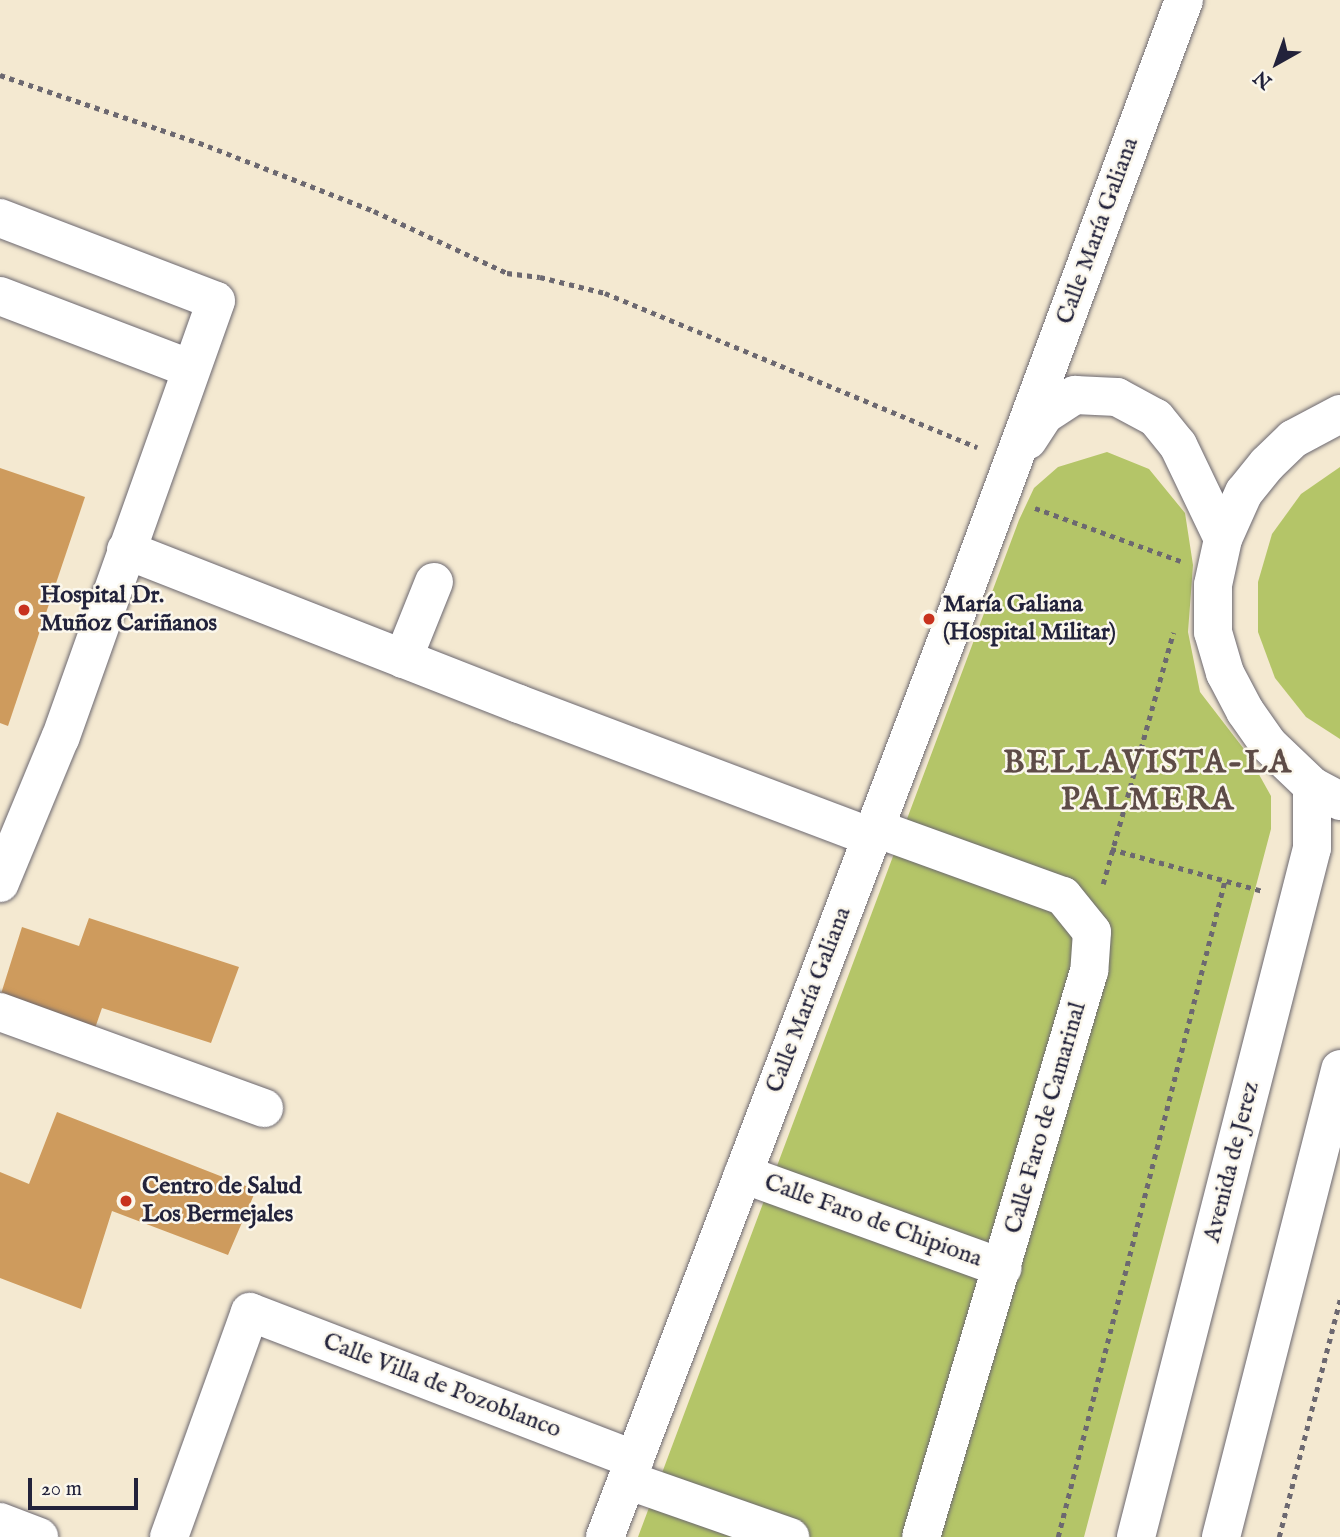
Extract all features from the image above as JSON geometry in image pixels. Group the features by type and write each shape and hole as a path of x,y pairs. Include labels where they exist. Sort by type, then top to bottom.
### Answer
{"street":[{"name":"Calle María Galiana","path":"605,1537 1007,479 1184,0"},
{"path":"0,218 216,300 60,738 1,879"},
{"path":"0,296 191,369"},
{"name":"Calle María Galiana","path":"1007,479 1044,415 1075,395 1117,397 1156,418 1178,445 1223,539"},
{"path":"1326,793 1267,743 1245,711 1225,673 1213,632 1213,585 1223,539 1244,492 1267,464 1293,439 1340,414"},
{"path":"126,550 403,659 873,832 1063,896 1092,932"},
{"path":"403,659 434,582"},
{"name":"Avenida de Jerez","path":"1136,1537 1326,793"},
{"name":"Calle Faro de Camarinal","path":"922,1537 1089,971 1092,932"},
{"path":"0,1012 264,1108"},
{"path":"1221,1537 1340,1069"},
{"name":"Calle Faro de Chipiona","path":"743,1174 1002,1268"},
{"name":"Calle Villa de Pozoblanco","path":"169,1537 250,1312 631,1470"},
{"path":"631,1470 790,1537"},
{"path":"0,1522 39,1537"}],"path":[{"path":"0,75 208,146 374,211 507,273 540,277 604,293 1193,565"},
{"path":"1092,932 1111,849 1174,630"},
{"path":"1111,849 1262,891"},
{"path":"1058,1537 1225,880"},
{"path":"1259,903 1268,880"},
{"path":"1279,1537 1340,1299"}],"green space":[{"path":"1107,452 1149,469 1185,513 1193,565 1188,632 1200,692 1247,753 1271,796 1271,829 1084,1537 638,1537 1019,520 1034,488 1058,467"},
{"path":"1340,467 1340,739 1306,717 1275,678 1258,632 1258,582 1272,534 1301,494"}],"building":[{"name":"Hospital Dr. Muñoz Cariñanos","path":"0,468 85,497 8,726 0,723"},
{"path":"89,918 239,967 211,1043 102,1008 93,1034 0,997 22,927 79,946"},
{"name":"Centro de Salud Los Bermejales","path":"57,1112 256,1190 228,1255 112,1211 81,1309 0,1278 0,1172 29,1184"}],"place":[{"name":"Hospital Dr. Muñoz Cariñanos","path":"24,610"},
{"name":"María Galiana (Hospital Militar)","path":"929,619"},
{"name":"Centro de Salud Los Bermejales","path":"126,1201"}],"district":[{"name":"BELLAVISTA-LA PALMERA","path":"1148,784"}]}
